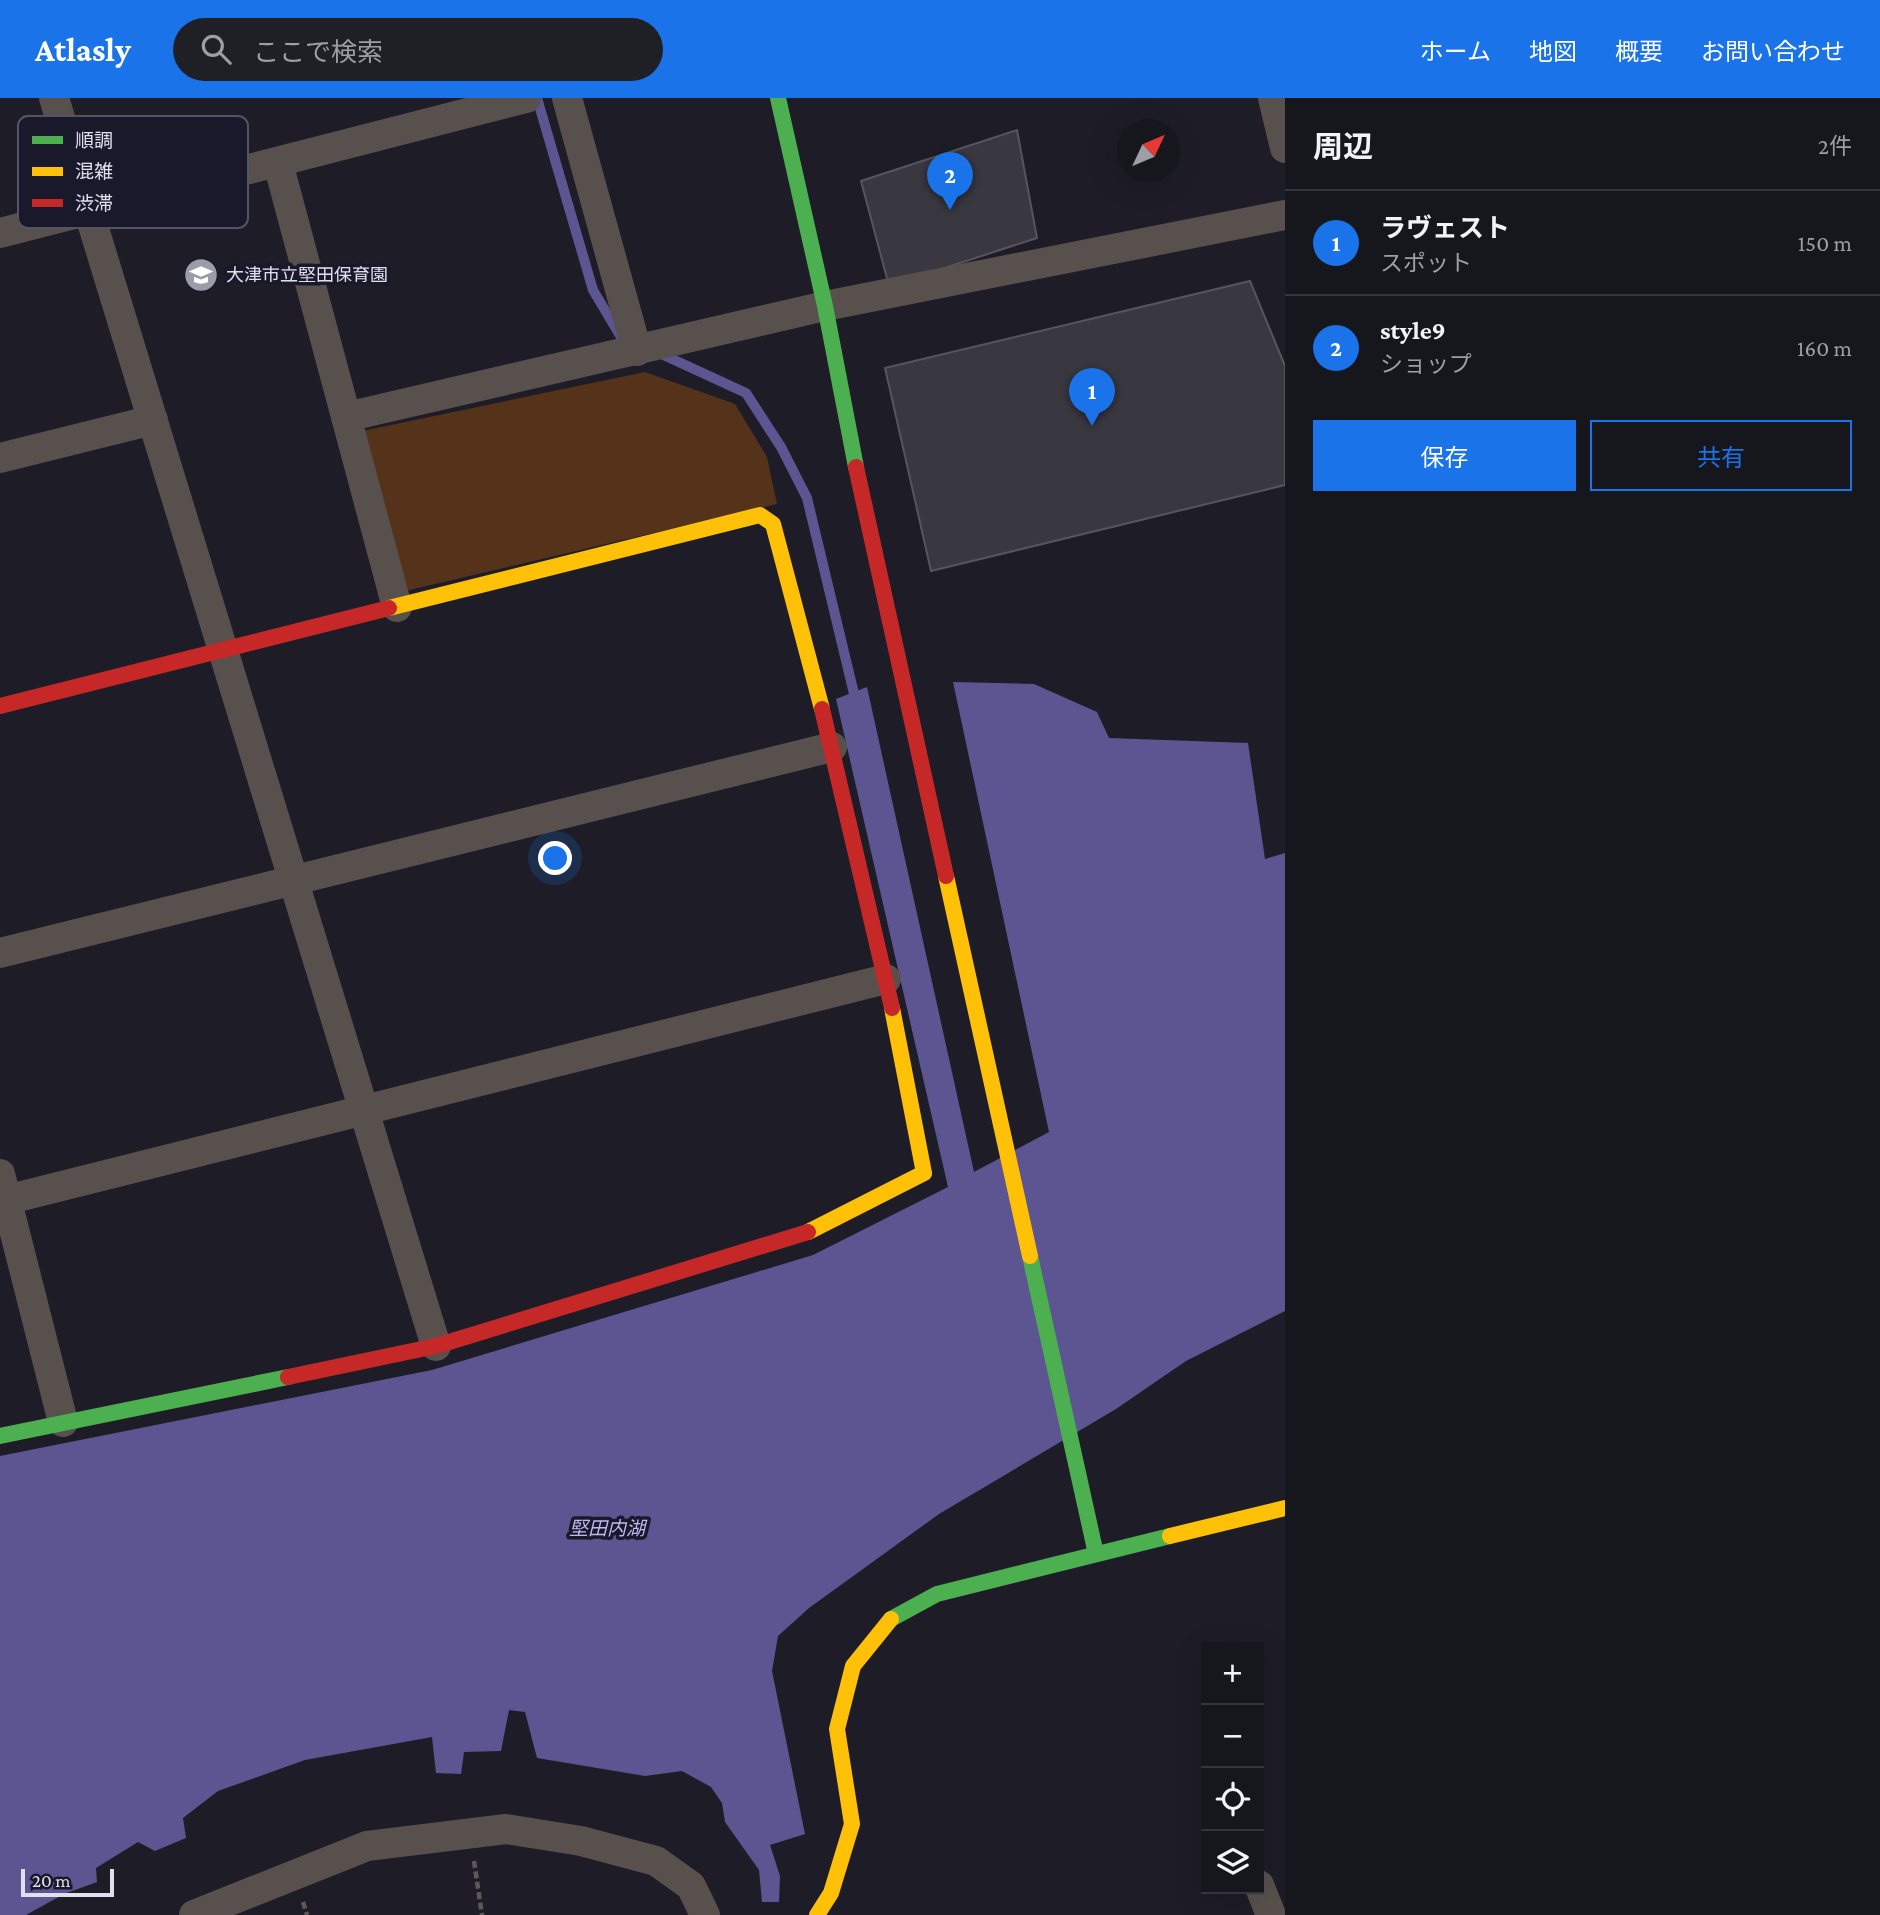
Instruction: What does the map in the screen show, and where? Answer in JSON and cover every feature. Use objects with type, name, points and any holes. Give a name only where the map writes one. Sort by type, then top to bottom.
[{"type":"street","points":[[54,98],[60,116]]},
{"type":"street","points":[[248,171],[526,98]]},
{"type":"street","points":[[567,98],[637,351]]},
{"type":"street","points":[[778,98],[825,306],[846,421],[1096,1554]]},
{"type":"street","points":[[1273,98],[1285,148]]},
{"type":"street","points":[[278,163],[397,607]]},
{"type":"street","points":[[346,417],[825,306],[1285,215]]},
{"type":"street","points":[[0,233],[21,228]]},
{"type":"street","points":[[94,228],[436,1346]]},
{"type":"street","points":[[0,458],[153,420]]},
{"type":"street","points":[[0,706],[760,515],[773,524],[832,747],[886,979],[924,1174],[810,1231],[436,1346],[0,1436]]},
{"type":"street","points":[[0,953],[832,747]]},
{"type":"street","points":[[63,1422],[3,1187],[364,1112],[886,979]]},
{"type":"street","points":[[817,1915],[831,1893],[852,1824],[837,1729],[853,1666],[894,1615],[937,1594],[1285,1508]]},
{"type":"street","points":[[194,1915],[367,1846],[506,1829],[581,1841],[656,1861],[691,1886],[705,1915]]},
{"type":"street","points":[[1262,1894],[1270,1915]]},
{"type":"path","points":[[470,1833],[482,1915]]},
{"type":"shaded area","points":[[645,372],[735,404],[767,457],[777,504],[405,591],[362,431]]},
{"type":"water","name":"堅田内湖","points":[[953,682],[1034,684],[1097,712],[1109,738],[1248,743],[1265,859],[1285,853],[1285,1311],[1186,1361],[1116,1409],[939,1514],[809,1608],[778,1636],[772,1671],[805,1834],[770,1845],[780,1876],[779,1902],[762,1902],[759,1870],[725,1822],[722,1803],[711,1787],[682,1771],[645,1776],[537,1758],[525,1712],[509,1710],[501,1751],[464,1752],[461,1774],[436,1773],[432,1737],[305,1760],[218,1791],[183,1818],[186,1838],[155,1851],[138,1842],[96,1868],[97,1882],[64,1894],[26,1915],[0,1915],[0,1456],[432,1370],[813,1255],[948,1187],[836,699],[867,687],[974,1172],[1049,1132]]},
{"type":"building","points":[[1017,130],[1037,238],[889,286],[861,181]]},
{"type":"building","points":[[1250,281],[1285,366],[1285,485],[931,571],[885,368]]},
{"type":"waterway","points":[[537,98],[593,290],[621,337]]},
{"type":"waterway","points":[[657,352],[746,393],[781,447],[807,498],[856,702]]},
{"type":"traffic: fast","points":[[778,98],[825,306],[856,467]]},
{"type":"traffic: fast","points":[[1030,1256],[1096,1554]]},
{"type":"traffic: fast","points":[[0,1436],[288,1377]]},
{"type":"traffic: fast","points":[[891,1619],[937,1594],[1170,1536]]},
{"type":"traffic: slow","points":[[389,608],[760,515],[773,524],[822,709]]},
{"type":"traffic: slow","points":[[946,876],[1030,1256]]},
{"type":"traffic: slow","points":[[808,1232],[924,1173],[892,1008]]},
{"type":"traffic: slow","points":[[1170,1536],[1285,1508]]},
{"type":"traffic: slow","points":[[817,1915],[831,1893],[852,1824],[837,1729],[853,1666],[891,1619]]},
{"type":"traffic: jam","points":[[856,467],[946,876]]},
{"type":"traffic: jam","points":[[0,706],[389,608]]},
{"type":"traffic: jam","points":[[822,709],[892,1008]]},
{"type":"traffic: jam","points":[[288,1377],[436,1346],[808,1232]]},
{"type":"place","name":"style9","points":[[950,210]]},
{"type":"place","name":"大津市立堅田保育園","points":[[201,275]]},
{"type":"place","name":"ラヴェスト","points":[[1092,426]]}]
